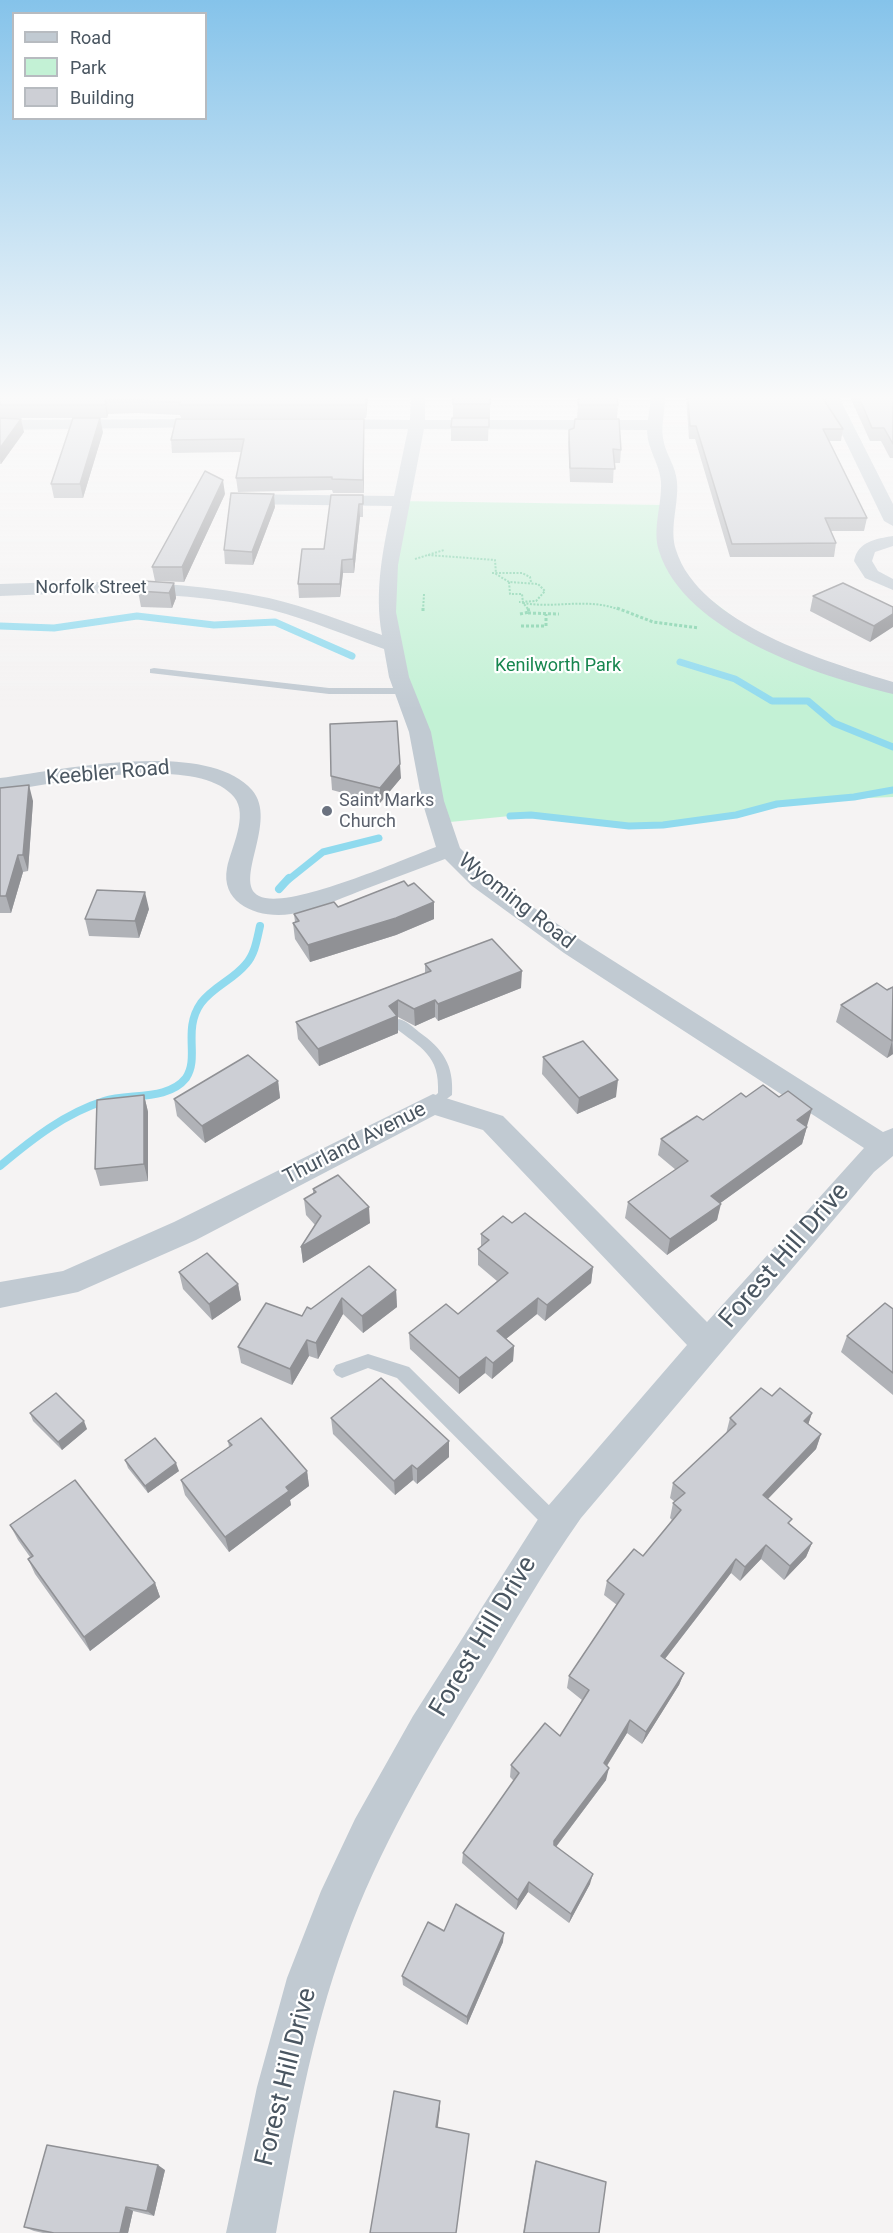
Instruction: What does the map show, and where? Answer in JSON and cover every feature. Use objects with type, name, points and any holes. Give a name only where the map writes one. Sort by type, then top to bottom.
[{"type":"street","name":"Wyoming Road","points":[[400,501],[387,591],[391,645],[403,691],[420,732],[433,801],[448,850],[480,881],[573,947],[888,1142]]},
{"type":"street","points":[[668,501],[667,551],[688,589],[711,608],[781,648],[816,663],[893,688]]},
{"type":"street","points":[[883,501],[893,521]]},
{"type":"street","points":[[893,541],[872,546],[863,552],[861,560],[864,568],[873,576],[893,585]]},
{"type":"street","name":"Norfolk Street","points":[[0,590],[81,587],[218,593],[272,604],[391,645]]},
{"type":"street","name":"Keebler Road","points":[[0,785],[155,767],[199,770],[228,782],[244,794],[251,807],[250,829],[237,866],[237,884],[243,895],[263,906],[300,905],[448,850]]},
{"type":"street","name":"Thurland Avenue","points":[[0,1295],[67,1283],[99,1269],[185,1231],[433,1104],[493,1123],[708,1345]]},
{"type":"street","name":"Forest Hill Drive","points":[[251,2233],[284,2069],[302,2003],[331,1922],[361,1853],[411,1756],[555,1524],[708,1345],[888,1142]]},
{"type":"lane","points":[[154,671],[329,691],[403,691]]},
{"type":"lane","points":[[399,1024],[438,1055],[447,1074],[445,1095],[433,1104]]},
{"type":"lane","points":[[342,1370],[368,1361],[403,1372],[555,1524]]},
{"type":"path","points":[[428,555],[495,560],[494,573]]},
{"type":"path","points":[[494,573],[509,582],[539,584],[545,592],[536,601],[521,603]]},
{"type":"path","points":[[494,573],[526,574],[531,577],[531,582]]},
{"type":"path","points":[[509,582],[510,594],[522,594],[521,603]]},
{"type":"path","points":[[423,611],[424,594]]},
{"type":"path","points":[[521,603],[529,608],[527,614]]},
{"type":"path","points":[[521,603],[543,608],[558,603],[615,605],[654,622],[709,631]]},
{"type":"path","points":[[520,614],[559,614]]},
{"type":"path","points":[[521,626],[546,626],[546,614]]},
{"type":"green space","name":"Kenilworth Park","points":[[400,501],[667,505],[679,576],[764,640],[893,688],[893,797],[796,801],[663,825],[510,816],[440,823],[391,645]]},
{"type":"building","points":[[188,501],[213,501],[182,567],[152,567]]},
{"type":"building","points":[[230,501],[271,501],[252,552],[224,550]]},
{"type":"building","points":[[330,501],[363,501],[363,504],[359,504],[353,559],[342,560],[340,584],[298,584],[302,549],[324,549]]},
{"type":"building","points":[[719,501],[859,501],[867,518],[825,518],[836,543],[732,544]]},
{"type":"building","points":[[144,581],[174,583],[169,593],[138,591]]},
{"type":"building","points":[[843,583],[893,607],[893,614],[874,626],[813,596]]},
{"type":"building","points":[[397,721],[400,764],[380,788],[331,776],[330,724]]},
{"type":"building","points":[[29,785],[23,855],[18,855],[6,896],[0,896],[0,788]]},
{"type":"building","points":[[404,881],[408,886],[414,883],[434,902],[396,918],[308,945],[293,923],[299,921],[294,914],[334,902],[338,907]]},
{"type":"building","points":[[97,890],[145,892],[135,921],[85,919]]},
{"type":"building","points":[[492,939],[522,971],[438,1004],[435,1000],[414,1009],[398,1000],[389,1006],[397,1016],[318,1049],[296,1022],[431,971],[425,964]]},
{"type":"building","points":[[877,983],[887,990],[893,987],[892,1041],[841,1005]]},
{"type":"building","points":[[583,1041],[618,1080],[579,1098],[543,1057]]},
{"type":"building","points":[[248,1055],[278,1081],[202,1126],[174,1099]]},
{"type":"building","points":[[763,1085],[779,1097],[788,1091],[812,1109],[797,1120],[807,1127],[711,1196],[721,1204],[670,1239],[628,1202],[688,1161],[661,1139],[697,1116],[703,1120],[741,1093],[746,1097]]},
{"type":"building","points":[[144,1095],[144,1164],[95,1169],[97,1100]]},
{"type":"building","points":[[338,1175],[369,1207],[301,1247],[321,1216],[304,1199],[316,1192],[313,1189]]},
{"type":"building","points":[[525,1213],[593,1267],[547,1305],[538,1298],[497,1331],[514,1346],[493,1363],[486,1357],[459,1378],[409,1333],[446,1304],[458,1314],[508,1273],[478,1249],[489,1240],[481,1234],[503,1216],[512,1223]]},
{"type":"building","points":[[207,1253],[238,1284],[209,1304],[179,1272]]},
{"type":"building","points":[[369,1266],[396,1290],[362,1316],[342,1298],[316,1343],[307,1340],[290,1369],[238,1347],[266,1303],[302,1316],[307,1307],[311,1309]]},
{"type":"building","points":[[885,1303],[893,1309],[893,1373],[847,1336]]},
{"type":"building","points":[[381,1378],[449,1441],[417,1469],[412,1465],[394,1481],[331,1418]]},
{"type":"building","points":[[761,1388],[772,1396],[780,1388],[812,1413],[804,1421],[821,1434],[763,1495],[792,1519],[788,1523],[812,1543],[790,1566],[766,1545],[745,1567],[736,1559],[661,1656],[684,1673],[646,1732],[630,1720],[604,1763],[609,1768],[554,1841],[554,1845],[593,1874],[571,1914],[529,1882],[518,1900],[463,1853],[519,1773],[511,1765],[545,1723],[560,1736],[589,1690],[569,1676],[624,1594],[607,1581],[634,1549],[643,1556],[681,1510],[673,1503],[685,1493],[673,1483],[736,1424],[730,1418]]},
{"type":"building","points":[[56,1393],[84,1421],[58,1442],[30,1413]]},
{"type":"building","points":[[261,1418],[307,1471],[286,1487],[289,1491],[225,1537],[181,1480],[232,1445],[228,1441]]},
{"type":"building","points":[[155,1438],[176,1463],[145,1486],[125,1460]]},
{"type":"building","points":[[75,1480],[155,1583],[84,1637],[28,1559],[33,1556],[10,1525]]},
{"type":"building","points":[[456,1904],[504,1933],[467,2017],[402,1976],[428,1922],[444,1931]]},
{"type":"building","points":[[394,2091],[440,2101],[436,2127],[469,2134],[456,2233],[370,2233]]},
{"type":"building","points":[[47,2145],[158,2165],[147,2211],[126,2207],[120,2233],[54,2233],[24,2227]]},
{"type":"building","points":[[536,2161],[606,2182],[599,2233],[524,2233]]},
{"type":"waterway","points":[[0,626],[54,628],[137,616],[214,625],[275,622],[352,656]]},
{"type":"waterway","points":[[680,662],[735,679],[772,701],[808,701],[834,723],[893,747]]},
{"type":"waterway","points":[[510,816],[531,815],[629,826],[663,825],[736,815],[777,804],[854,797],[893,790]]},
{"type":"waterway","points":[[288,880],[323,852],[379,838]]},
{"type":"waterway","points":[[279,889],[289,878]]},
{"type":"waterway","points":[[0,1166],[49,1128],[90,1106],[114,1099],[159,1093],[169,1090],[186,1078],[192,1061],[195,1013],[206,997],[241,970],[252,956],[260,926]]},
{"type":"place","name":"Saint Marks Church","points":[[327,811]]}]
